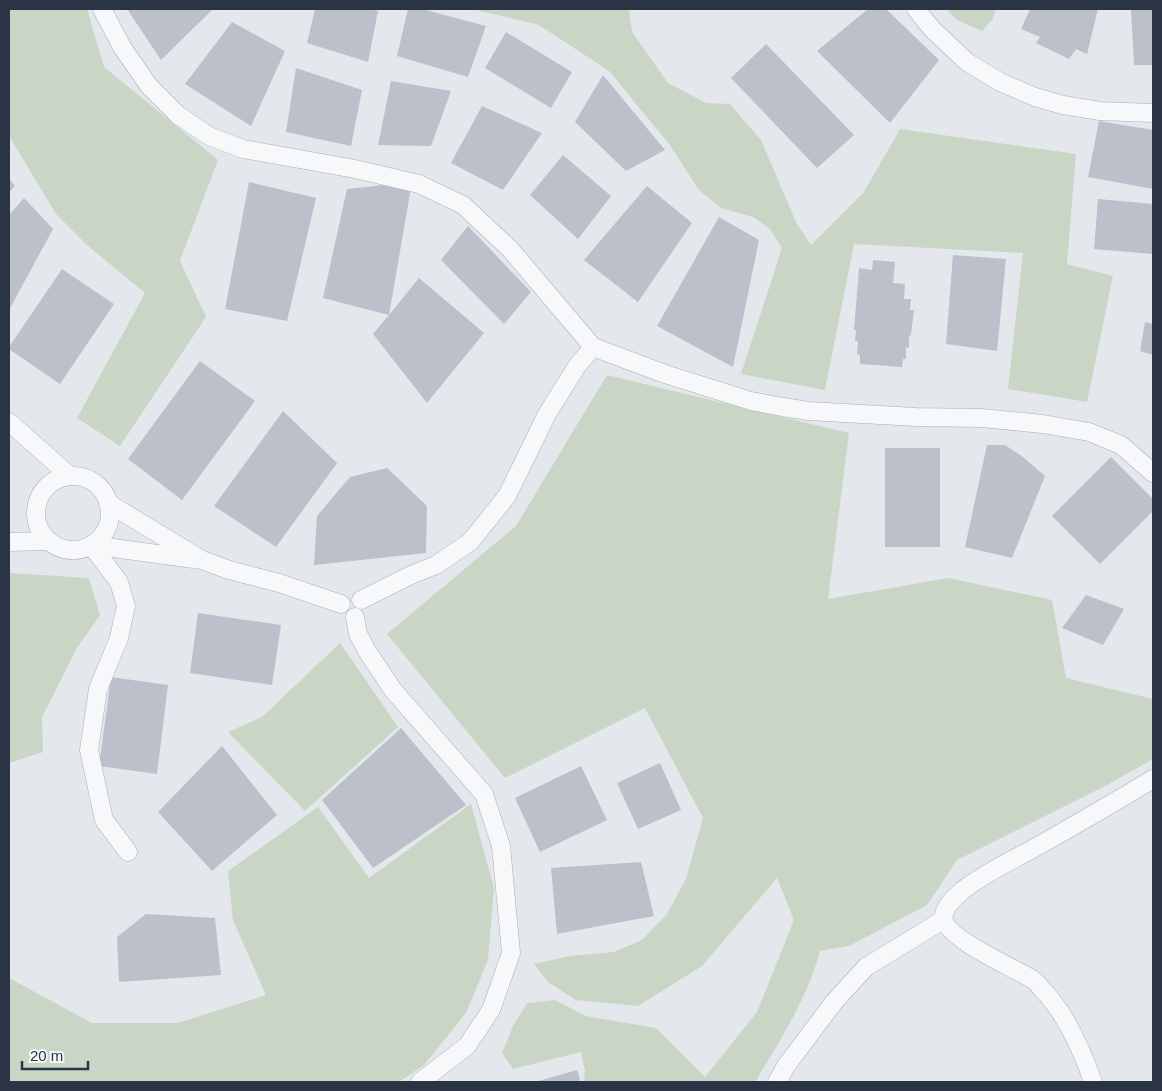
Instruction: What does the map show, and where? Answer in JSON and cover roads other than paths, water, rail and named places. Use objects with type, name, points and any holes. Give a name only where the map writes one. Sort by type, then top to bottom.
[{"type":"street","points":[[102,9],[122,47],[149,86],[178,115],[209,136],[243,149],[355,169],[419,184],[462,205],[510,249],[593,347],[665,374],[752,401],[808,411],[906,417],[981,418],[1043,424],[1089,432],[1121,445],[1153,473]]},
{"type":"street","points":[[916,9],[932,29],[967,62],[1000,82],[1035,97],[1064,105],[1100,111],[1153,114]]},
{"type":"street","points":[[361,600],[411,575],[436,565],[470,542],[507,496],[547,414],[577,366],[593,347]]},
{"type":"street","points":[[9,422],[70,476]]},
{"type":"street","points":[[70,476],[83,477],[94,482],[103,492],[108,503],[109,516],[106,528],[100,538],[91,545],[80,549],[68,549],[48,541],[40,531],[36,520],[36,508],[40,496],[47,486],[58,479],[70,476]]},
{"type":"street","points":[[108,503],[202,560],[341,604]]},
{"type":"street","points":[[9,542],[48,541]]},
{"type":"street","points":[[91,545],[202,560]]},
{"type":"street","points":[[91,545],[119,582],[126,606],[119,638],[98,689],[89,750],[104,820],[128,852]]},
{"type":"street","points":[[352,596],[361,600],[362,610],[358,616],[348,617],[341,608],[345,598],[352,596]]},
{"type":"street","points":[[355,617],[358,634],[393,690],[484,794],[501,846],[511,954],[491,1010],[467,1046],[420,1082]]},
{"type":"street","points":[[1093,1082],[1071,1031],[1051,998],[1034,980],[959,938],[943,920],[944,912],[961,892],[981,877],[1102,810],[1153,778]]},
{"type":"street","points":[[778,1082],[786,1066],[834,1002],[866,967],[943,920]]}]
